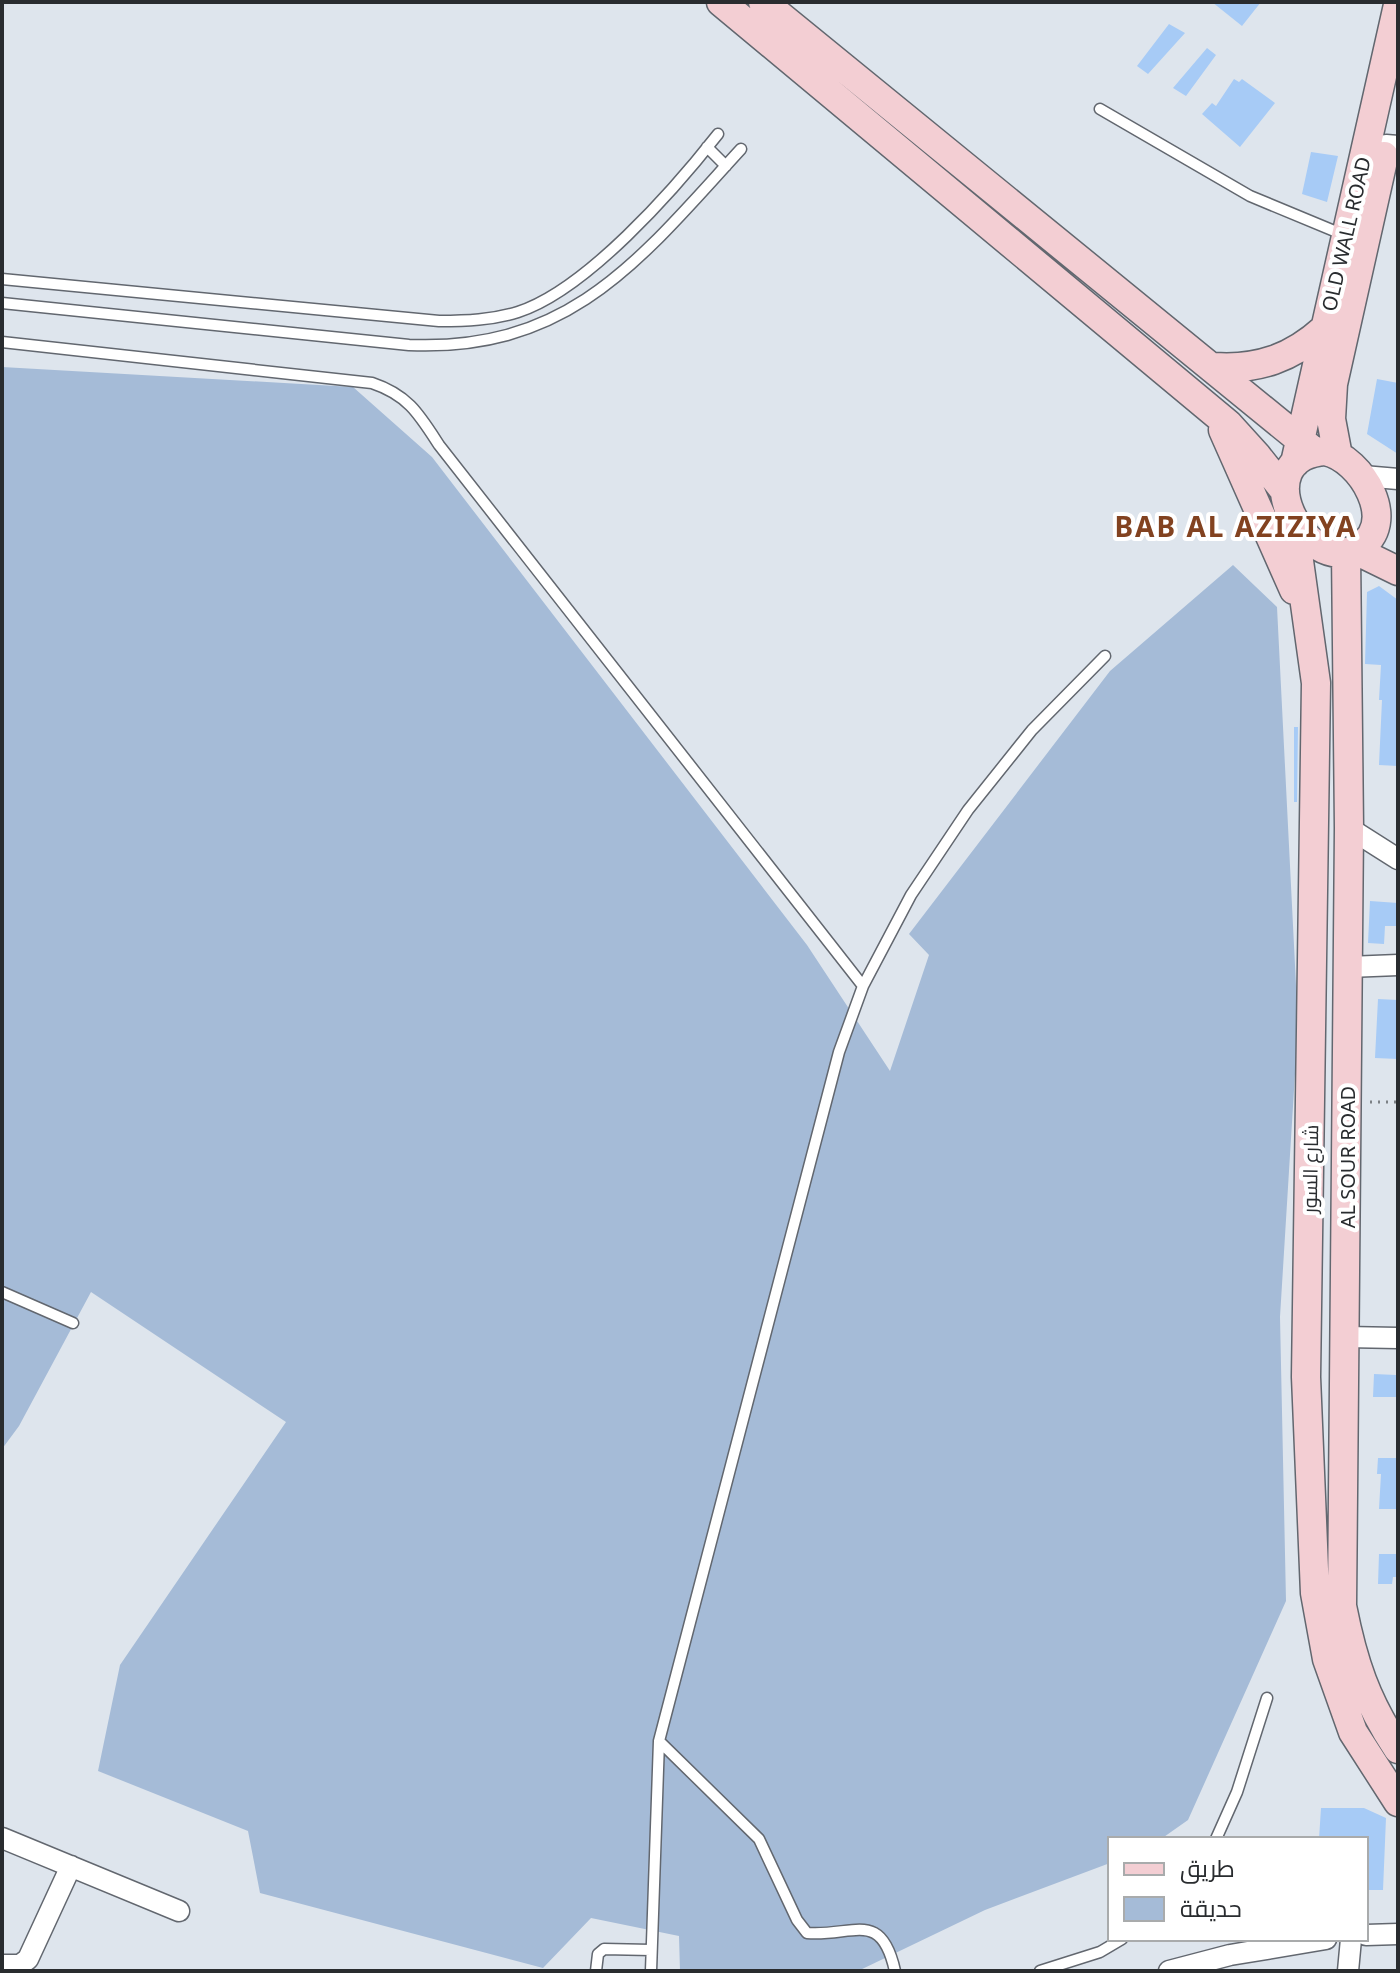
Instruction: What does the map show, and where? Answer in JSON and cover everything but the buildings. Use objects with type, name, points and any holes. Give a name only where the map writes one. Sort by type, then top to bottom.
[{"type":"main road","points":[[721,2],[1214,412],[1243,439],[1284,490],[1293,518],[1314,543],[1335,553],[1351,551],[1371,537],[1377,525],[1376,502],[1363,476],[1351,463],[1312,452],[1214,367],[763,2]]},
{"type":"main road","name":"OLD WALL ROAD","points":[[1312,452],[1324,329],[1398,5]]},
{"type":"main road","name":"OLD WALL ROAD","points":[[1312,452],[1331,419],[1333,384],[1392,146],[1398,89]]},
{"type":"main road","points":[[1214,367],[1234,369],[1274,361],[1292,353],[1324,329]]},
{"type":"main road","points":[[1214,412],[1307,618]]},
{"type":"main road","points":[[1284,490],[1289,471],[1312,452]]},
{"type":"main road","name":"شارع السور","points":[[1293,518],[1316,697],[1306,1377],[1315,1593],[1327,1659],[1353,1732],[1398,1802]]},
{"type":"main road","points":[[1377,525],[1398,558]]},
{"type":"main road","points":[[1351,551],[1398,571]]},
{"type":"main road","name":"AL SOUR ROAD","points":[[1351,551],[1342,1606],[1349,1644],[1363,1685],[1377,1717],[1398,1749]]},
{"type":"street","points":[[1363,476],[1398,479]]},
{"type":"street","points":[[1349,828],[1398,859]]},
{"type":"street","points":[[1348,967],[1398,965]]},
{"type":"street","points":[[1346,1337],[1398,1338]]},
{"type":"street","points":[[2,1838],[179,1911]]},
{"type":"street","points":[[2,1965],[20,1965],[28,1959],[71,1866]]},
{"type":"street","points":[[1368,1935],[1398,1934]]},
{"type":"street","points":[[1169,1971],[1232,1963],[1318,1941]]},
{"type":"street","points":[[1348,1971],[1351,1941]]},
{"type":"lane","points":[[1100,109],[1250,196],[1346,235]]},
{"type":"lane","points":[[2,279],[439,321],[495,318],[544,301],[585,273],[649,212],[718,134]]},
{"type":"lane","points":[[707,147],[726,166]]},
{"type":"lane","points":[[2,303],[409,345],[439,346],[498,339],[562,315],[601,290],[656,241],[741,149]]},
{"type":"lane","points":[[495,318],[498,339]]},
{"type":"lane","points":[[2,342],[372,383],[394,390],[412,406],[439,445],[863,986]]},
{"type":"lane","points":[[651,1971],[659,1741],[839,1052],[863,986],[911,895],[968,810],[1032,730],[1105,656]]},
{"type":"lane","points":[[2,1292],[73,1323]]},
{"type":"lane","points":[[1217,1837],[1237,1792],[1267,1698]]},
{"type":"lane","points":[[659,1741],[759,1839],[797,1920],[807,1933],[824,1935],[862,1928],[879,1934],[891,1953],[895,1971]]},
{"type":"lane","points":[[1040,1971],[1100,1952],[1119,1941]]},
{"type":"lane","points":[[596,1971],[598,1954],[604,1949],[651,1950]]},
{"type":"path","points":[[1347,1103],[1398,1102]]},
{"type":"green space","points":[[2,367],[353,387],[432,457],[807,945],[890,1071],[929,955],[909,934],[1110,671],[1233,565],[1277,607],[1298,1025],[1280,1317],[1286,1601],[1188,1820],[1164,1837],[1108,1837],[1108,1864],[985,1910],[858,1971],[680,1971],[679,1936],[591,1918],[543,1968],[260,1893],[248,1831],[98,1771],[120,1665],[286,1422],[91,1292],[19,1426],[2,1449]]},
{"type":"district","name":"BAB AL AZIZIYA","points":[[1236,526]]}]
